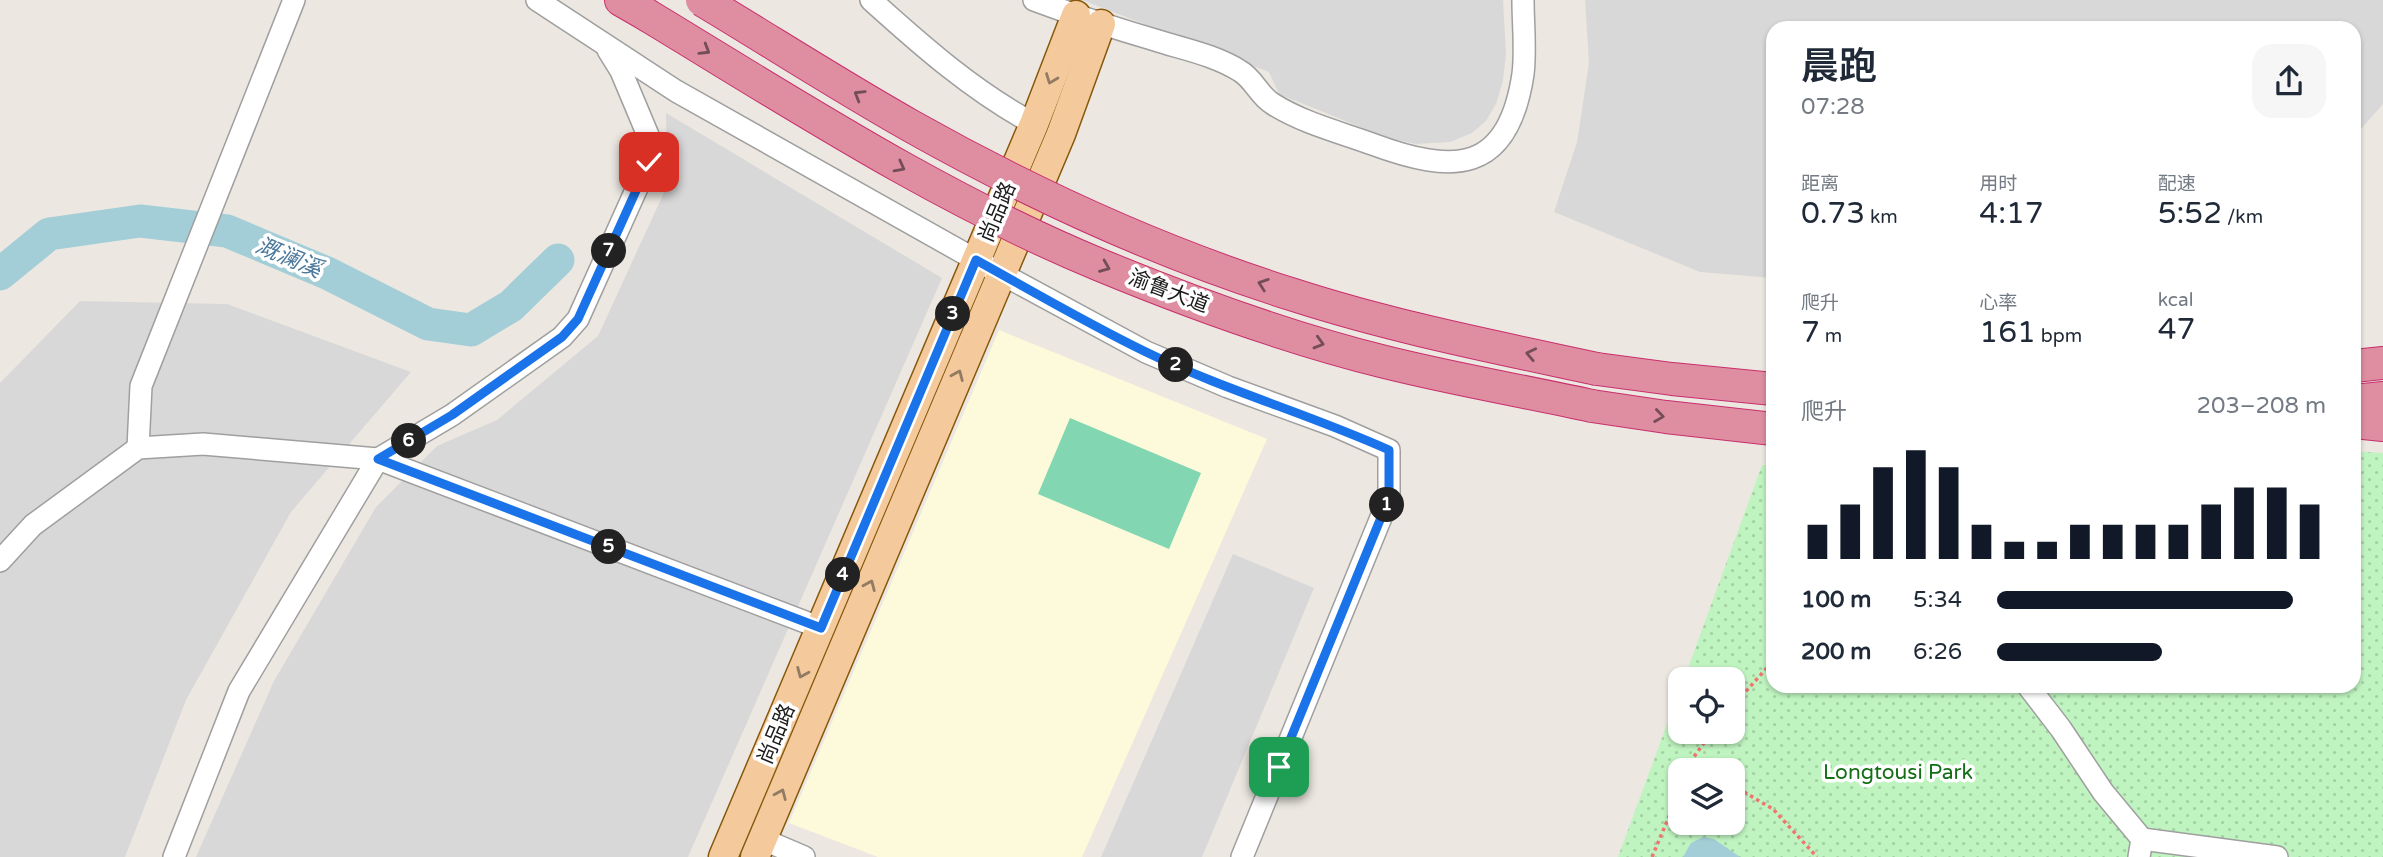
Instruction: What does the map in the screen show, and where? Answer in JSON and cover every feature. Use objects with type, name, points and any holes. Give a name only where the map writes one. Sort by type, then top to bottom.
[{"type":"highway","name":"渝鲁大道","points":[[702,0],[911,127],[1109,225],[1207,265],[1293,295],[1398,326],[1597,369],[1766,388]]},
{"type":"highway","name":"渝鲁大道","points":[[634,8],[891,162],[1005,222],[1099,265],[1286,334],[1385,362],[1592,406],[1766,428]]},
{"type":"highway","points":[[2361,365],[2383,363]]},
{"type":"highway","points":[[2361,400],[2383,398]]},
{"type":"highway","points":[[2361,423],[2383,425]]},
{"type":"main road","name":"尚品路","points":[[723,857],[1034,124],[1088,19]]},
{"type":"main road","name":"尚品路","points":[[758,848],[1061,134],[1088,19]]},
{"type":"street","points":[[138,448],[141,386],[294,0]]},
{"type":"street","points":[[537,0],[677,91],[1001,274],[1146,352],[1389,450],[1389,498],[1242,857]]},
{"type":"street","points":[[871,0],[933,56],[999,105],[1034,124]]},
{"type":"street","points":[[1034,0],[1209,57],[1241,71],[1273,104],[1314,123],[1398,154],[1435,162],[1463,162],[1487,151],[1505,133],[1516,110],[1523,72],[1523,0]]},
{"type":"street","points":[[174,857],[239,691],[378,459],[452,415],[562,337],[578,319],[649,162],[650,140],[621,71],[605,45]]},
{"type":"street","points":[[0,561],[33,525],[138,448],[203,444],[378,459],[821,628]]},
{"type":"street","points":[[2034,693],[2062,729],[2140,848],[2277,857]]},
{"type":"street","points":[[758,848],[804,857]]},
{"type":"path","points":[[1745,692],[1766,669]]},
{"type":"path","points":[[1745,793],[1773,809],[1817,857]]},
{"type":"path","points":[[1652,857],[1668,819]]},
{"type":"shaded area","points":[[1082,0],[1503,0],[1506,53],[1503,81],[1496,104],[1486,121],[1472,133],[1450,142],[1416,144],[1385,137],[1279,94],[1269,72]]},
{"type":"shaded area","points":[[1585,0],[2383,0],[2383,104],[2361,129],[2361,21],[1766,21],[1766,277],[1700,272],[1554,212],[1577,142],[1589,63]]},
{"type":"shaded area","points":[[666,113],[942,278],[688,857],[196,857],[274,681],[376,507],[437,446],[497,420],[598,336],[667,186]]},
{"type":"shaded area","points":[[80,301],[227,304],[411,372],[291,512],[186,700],[125,857],[0,857],[0,383]]},
{"type":"shaded area","points":[[999,330],[1267,439],[1082,857],[878,857],[789,823]]},
{"type":"shaded area","points":[[1233,554],[1314,588],[1202,857],[1101,857]]},
{"type":"green space","points":[[1070,418],[1201,473],[1169,549],[1038,494]]},
{"type":"green space","name":"Longtousi Park","points":[[2361,451],[2383,453],[2383,857],[1618,857],[1668,722],[1668,744],[1745,744],[1745,667],[1688,667],[1762,465],[1766,465],[1766,693],[2361,693]]},
{"type":"water","points":[[1703,837],[1714,839],[1740,857],[1683,857],[1691,843]]},
{"type":"waterway","name":"溉澜溪","points":[[0,274],[49,234],[140,221],[227,231],[327,273],[428,324],[471,330],[511,306],[558,260]]},
{"type":"route","points":[[649,162],[578,319],[562,337],[452,415],[378,459],[821,628],[976,260],[1146,352],[1389,450],[1389,498],[1279,767]]}]
